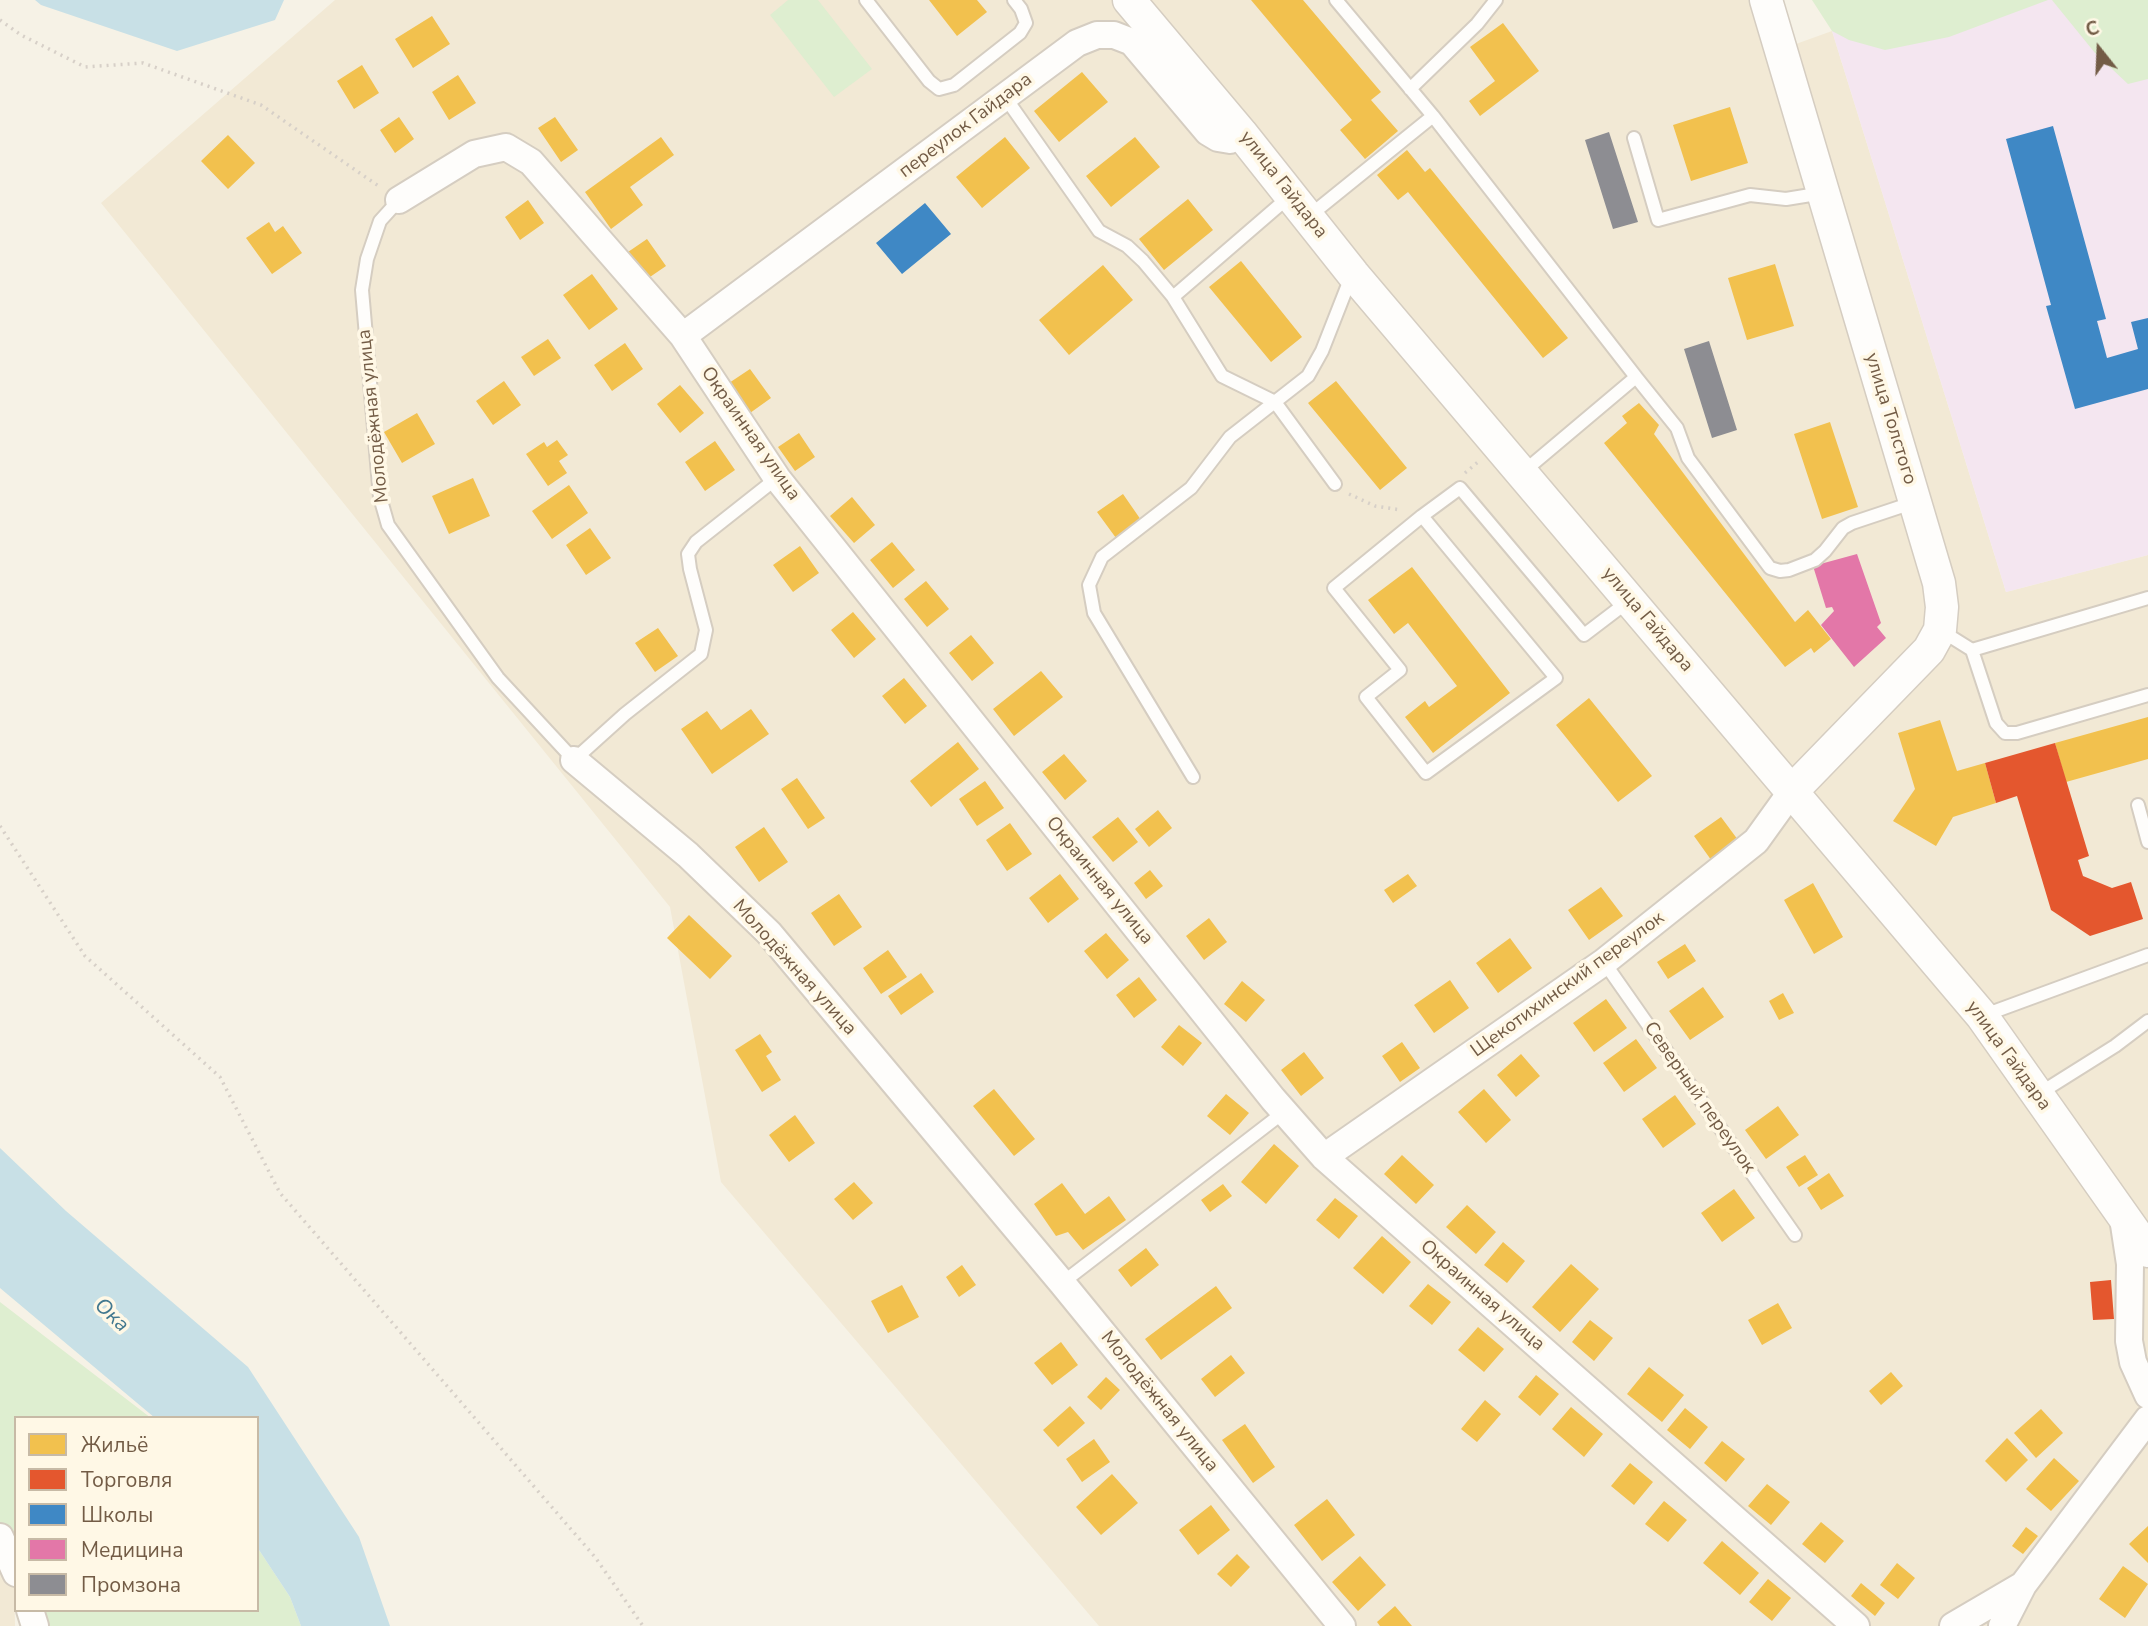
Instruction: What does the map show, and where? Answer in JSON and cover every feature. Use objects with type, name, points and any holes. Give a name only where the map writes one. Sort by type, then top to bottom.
[{"type":"street","name":"улица Гайдара","points":[[1129,0],[1241,133],[1353,274],[1982,1016],[2148,1251]]},
{"type":"street","name":"улица Толстого","points":[[1766,0],[1939,583],[1942,607],[1940,629]]},
{"type":"street","name":"переулок Гайдара","points":[[683,336],[1077,43],[1097,35],[1114,35],[1132,42],[1208,132],[1218,138],[1230,140],[1241,133]]},
{"type":"street","name":"Окраинная улица","points":[[399,200],[474,154],[506,148],[531,162],[683,336],[777,478],[1284,1112],[1324,1157],[1856,1626]]},
{"type":"street","points":[[1792,791],[1929,650],[1940,629]]},
{"type":"street","name":"Молодёжная улица","points":[[574,760],[688,855],[769,933],[1062,1283],[1342,1626]]},
{"type":"street","name":"Щекотихинский переулок","points":[[1324,1157],[1604,962],[1756,841],[1792,791]]},
{"type":"street","points":[[2123,1219],[2130,1264],[2129,1341],[2133,1362],[2148,1395]]},
{"type":"street","points":[[2002,1626],[2023,1585],[2148,1419]]},
{"type":"street","points":[[0,1537],[14,1568]]},
{"type":"street","points":[[1953,1626],[2023,1585]]},
{"type":"lane","points":[[866,0],[929,81],[939,89],[954,85],[1020,33],[1026,23],[1014,0]]},
{"type":"lane","points":[[1336,0],[1433,116],[1677,428],[1688,458],[1770,568],[1789,570],[1815,560],[1843,528],[1915,502]]},
{"type":"lane","points":[[1410,89],[1477,24],[1496,0]]},
{"type":"lane","points":[[1005,97],[1099,231],[1127,246],[1173,297],[1222,376],[1275,402],[1335,484]]},
{"type":"lane","points":[[1173,297],[1299,206],[1433,116]]},
{"type":"lane","points":[[1634,138],[1658,219],[1750,195],[1786,199],[1823,193]]},
{"type":"lane","name":"Молодёжная улица","points":[[399,200],[380,221],[367,260],[362,290],[380,497],[388,526],[498,678],[574,760]]},
{"type":"lane","points":[[1193,777],[1094,613],[1089,585],[1102,557],[1191,488],[1230,437],[1308,376],[1322,351],[1353,274]]},
{"type":"lane","points":[[1522,473],[1636,377]]},
{"type":"lane","points":[[574,760],[625,714],[701,654],[706,630],[688,554],[696,542],[777,478]]},
{"type":"lane","points":[[1422,516],[1556,678],[1426,773],[1366,697],[1400,670],[1334,588],[1422,516],[1460,488],[1584,635],[1630,600]]},
{"type":"lane","points":[[1972,650],[2148,598]]},
{"type":"lane","points":[[1940,629],[1972,650],[1996,723],[2005,733],[2017,733],[2148,695]]},
{"type":"lane","points":[[2138,805],[2148,842]]},
{"type":"lane","points":[[1982,1016],[2148,955]]},
{"type":"lane","name":"Северный переулок","points":[[1604,962],[1794,1235]]},
{"type":"lane","points":[[2036,1095],[2115,1046],[2148,1021]]},
{"type":"lane","points":[[1062,1283],[1284,1112]]},
{"type":"path","points":[[0,20],[21,35],[85,67],[143,63],[261,105],[399,200]]},
{"type":"path","points":[[1335,484],[1354,497],[1375,506],[1403,510]]},
{"type":"path","points":[[0,826],[85,956],[220,1077],[280,1193],[595,1557],[643,1626]]},
{"type":"shaded area","points":[[335,0],[1754,0],[1771,53],[1832,31],[2006,592],[2148,555],[2148,1626],[1099,1626],[721,1182],[670,907],[101,203]]},
{"type":"shaded area","points":[[1911,0],[2148,0],[2148,555],[2006,592],[1832,31]]},
{"type":"shaded area","points":[[0,1556],[14,1571],[15,1626],[0,1626]]},
{"type":"green space","points":[[788,0],[818,0],[872,69],[834,97],[770,15]]},
{"type":"green space","points":[[1812,0],[2048,0],[1949,37],[1885,50],[1849,40],[1832,31]]},
{"type":"green space","points":[[2052,0],[2148,0],[2148,79],[2128,84],[2095,53]]},
{"type":"green space","points":[[0,1302],[148,1416],[14,1416],[14,1566],[0,1551]]},
{"type":"green space","points":[[259,1550],[290,1597],[301,1626],[20,1626],[19,1612],[259,1612]]},
{"type":"water","points":[[35,0],[284,0],[275,20],[177,51],[41,5]]},
{"type":"water","name":"Ока","points":[[0,1148],[66,1211],[248,1367],[359,1537],[390,1626],[301,1626],[290,1597],[259,1550],[259,1416],[153,1416],[0,1288]]},
{"type":"building: Жильё","points":[[929,0],[977,0],[987,12],[957,36]]},
{"type":"building: Жильё","points":[[1251,0],[1303,0],[1381,92],[1371,100],[1398,131],[1365,159],[1340,130],[1352,120]]},
{"type":"building: Жильё","points":[[432,16],[450,44],[413,68],[395,39]]},
{"type":"building: Жильё","points":[[1503,23],[1539,71],[1480,116],[1469,101],[1495,81],[1470,47]]},
{"type":"building: Жильё","points":[[362,65],[379,93],[354,109],[337,81]]},
{"type":"building: Жильё","points":[[1082,72],[1108,102],[1059,142],[1034,111]]},
{"type":"building: Жильё","points":[[458,75],[476,103],[449,120],[432,92]]},
{"type":"building: Жильё","points":[[1730,107],[1748,163],[1691,181],[1673,125]]},
{"type":"building: Жильё","points":[[399,117],[414,139],[395,153],[380,130]]},
{"type":"building: Жильё","points":[[555,117],[578,150],[561,162],[538,128]]},
{"type":"building: Жильё","points":[[228,135],[255,163],[228,189],[201,161]]},
{"type":"building: Жильё","points":[[661,137],[674,155],[630,187],[643,205],[611,229],[585,192]]},
{"type":"building: Жильё","points":[[1005,137],[1030,168],[982,208],[956,177]]},
{"type":"building: Жильё","points":[[1135,137],[1160,167],[1111,207],[1086,176]]},
{"type":"building: Жильё","points":[[1407,150],[1425,172],[1430,168],[1568,338],[1543,358],[1408,192],[1398,200],[1377,175]]},
{"type":"building: Жильё","points":[[1188,199],[1213,230],[1164,270],[1139,239]]},
{"type":"building: Жильё","points":[[528,200],[544,223],[520,240],[505,217]]},
{"type":"building: Жильё","points":[[269,222],[275,232],[283,226],[302,253],[272,274],[246,238]]},
{"type":"building: Жильё","points":[[647,239],[666,266],[647,279],[628,252]]},
{"type":"building: Жильё","points":[[1241,261],[1302,337],[1271,362],[1209,287]]},
{"type":"building: Жильё","points":[[1775,264],[1794,326],[1747,340],[1728,278]]},
{"type":"building: Жильё","points":[[1103,265],[1133,300],[1069,355],[1039,320]]},
{"type":"building: Жильё","points":[[592,274],[618,309],[589,330],[563,295]]},
{"type":"building: Жильё","points":[[548,339],[561,358],[534,376],[521,357]]},
{"type":"building: Жильё","points":[[625,343],[643,369],[612,391],[594,365]]},
{"type":"building: Жильё","points":[[750,369],[771,398],[750,413],[729,383]]},
{"type":"building: Жильё","points":[[504,381],[521,405],[493,425],[476,401]]},
{"type":"building: Жильё","points":[[1336,381],[1407,468],[1380,490],[1308,403]]},
{"type":"building: Жильё","points":[[680,385],[704,413],[680,433],[657,404]]},
{"type":"building: Жильё","points":[[1639,403],[1659,425],[1654,434],[1795,622],[1808,610],[1831,639],[1814,653],[1811,648],[1785,667],[1604,443],[1627,423],[1622,416]]},
{"type":"building: Жильё","points":[[417,413],[435,444],[402,463],[384,432]]},
{"type":"building: Жильё","points":[[1830,422],[1858,507],[1822,519],[1794,434]]},
{"type":"building: Жильё","points":[[799,433],[815,457],[795,471],[778,447]]},
{"type":"building: Жильё","points":[[557,440],[568,455],[559,461],[567,473],[548,486],[526,454],[544,442],[547,447]]},
{"type":"building: Жильё","points":[[715,441],[735,470],[705,491],[685,462]]},
{"type":"building: Жильё","points":[[473,478],[490,516],[449,534],[432,496]]},
{"type":"building: Жильё","points":[[569,485],[588,513],[552,539],[532,511]]},
{"type":"building: Жильё","points":[[1123,494],[1141,520],[1116,538],[1097,512]]},
{"type":"building: Жильё","points":[[852,497],[875,525],[854,543],[830,516]]},
{"type":"building: Жильё","points":[[590,528],[611,558],[586,575],[566,545]]},
{"type":"building: Жильё","points":[[892,542],[915,570],[893,588],[870,560]]},
{"type":"building: Жильё","points":[[800,546],[819,573],[793,592],[773,565]]},
{"type":"building: Жильё","points":[[1412,567],[1510,693],[1433,753],[1405,717],[1425,701],[1429,707],[1457,686],[1408,623],[1394,634],[1368,600]]},
{"type":"building: Жильё","points":[[926,581],[949,609],[927,627],[904,599]]},
{"type":"building: Жильё","points":[[853,612],[876,639],[854,658],[831,630]]},
{"type":"building: Жильё","points":[[658,628],[678,656],[655,672],[635,643]]},
{"type":"building: Жильё","points":[[971,635],[994,663],[972,681],[949,653]]},
{"type":"building: Жильё","points":[[1041,671],[1063,697],[1014,736],[993,709]]},
{"type":"building: Жильё","points":[[904,678],[927,706],[905,724],[882,696]]},
{"type":"building: Жильё","points":[[1589,698],[1652,776],[1618,802],[1556,725]]},
{"type":"building: Жильё","points":[[751,709],[769,734],[712,774],[681,729],[707,711],[721,730]]},
{"type":"building: Жильё","points":[[2148,717],[2148,759],[2066,782],[2055,743]]},
{"type":"building: Жильё","points":[[1940,720],[1957,771],[1985,763],[1996,803],[1953,817],[1936,846],[1893,821],[1915,789],[1898,733]]},
{"type":"building: Жильё","points":[[958,742],[979,769],[931,807],[910,781]]},
{"type":"building: Жильё","points":[[1064,754],[1087,781],[1065,800],[1042,772]]},
{"type":"building: Жильё","points":[[797,778],[825,818],[808,829],[781,789]]},
{"type":"building: Жильё","points":[[985,781],[1004,808],[977,826],[959,799]]},
{"type":"building: Жильё","points":[[1158,810],[1172,828],[1149,847],[1135,829]]},
{"type":"building: Жильё","points":[[1118,817],[1138,842],[1113,862],[1092,837]]},
{"type":"building: Жильё","points":[[1721,817],[1741,844],[1714,864],[1694,836]]},
{"type":"building: Жильё","points":[[1010,823],[1032,854],[1007,871],[986,840]]},
{"type":"building: Жильё","points":[[764,827],[788,862],[759,882],[735,847]]},
{"type":"building: Жильё","points":[[1150,870],[1163,886],[1146,899],[1134,883]]},
{"type":"building: Жильё","points":[[1060,874],[1079,899],[1048,923],[1029,898]]},
{"type":"building: Жильё","points":[[1408,874],[1417,886],[1393,903],[1384,890]]},
{"type":"building: Жильё","points":[[1813,883],[1843,937],[1814,954],[1784,900]]},
{"type":"building: Жильё","points":[[1601,887],[1623,916],[1589,940],[1568,910]]},
{"type":"building: Жильё","points":[[839,894],[862,927],[834,946],[811,913]]},
{"type":"building: Жильё","points":[[689,915],[732,956],[710,979],[667,938]]},
{"type":"building: Жильё","points":[[1209,918],[1227,942],[1204,960],[1186,936]]},
{"type":"building: Жильё","points":[[1106,933],[1129,960],[1107,979],[1084,951]]},
{"type":"building: Жильё","points":[[1510,938],[1532,968],[1498,993],[1476,963]]},
{"type":"building: Жильё","points":[[1685,944],[1696,961],[1668,979],[1657,962]]},
{"type":"building: Жильё","points":[[888,950],[907,977],[881,994],[863,968]]},
{"type":"building: Жильё","points":[[921,973],[934,992],[901,1015],[888,996]]},
{"type":"building: Жильё","points":[[1139,977],[1157,1000],[1134,1018],[1116,995]]},
{"type":"building: Жильё","points":[[1450,980],[1469,1008],[1434,1033],[1414,1005]]},
{"type":"building: Жильё","points":[[1242,981],[1265,1000],[1246,1022],[1224,1004]]},
{"type":"building: Жильё","points":[[1703,987],[1724,1017],[1690,1040],[1669,1011]]},
{"type":"building: Жильё","points":[[1783,993],[1794,1013],[1779,1020],[1769,1001]]},
{"type":"building: Жильё","points":[[1606,999],[1627,1028],[1594,1052],[1573,1023]]},
{"type":"building: Жильё","points":[[1179,1025],[1202,1043],[1183,1066],[1161,1047]]},
{"type":"building: Жильё","points":[[760,1034],[772,1052],[766,1056],[781,1080],[762,1092],[735,1050]]},
{"type":"building: Жильё","points":[[1636,1039],[1657,1068],[1624,1092],[1603,1063]]},
{"type":"building: Жильё","points":[[1402,1042],[1420,1068],[1400,1082],[1382,1056]]},
{"type":"building: Жильё","points":[[1304,1052],[1324,1078],[1301,1096],[1281,1070]]},
{"type":"building: Жильё","points":[[1521,1054],[1540,1076],[1516,1097],[1497,1075]]},
{"type":"building: Жильё","points":[[994,1089],[1035,1139],[1014,1156],[973,1106]]},
{"type":"building: Жильё","points":[[1484,1089],[1511,1120],[1486,1143],[1458,1112]]},
{"type":"building: Жильё","points":[[1226,1094],[1249,1113],[1230,1135],[1207,1116]]},
{"type":"building: Жильё","points":[[1675,1095],[1696,1124],[1663,1148],[1642,1119]]},
{"type":"building: Жильё","points":[[1778,1106],[1799,1135],[1766,1159],[1745,1130]]},
{"type":"building: Жильё","points":[[795,1115],[815,1143],[789,1162],[769,1135]]},
{"type":"building: Жильё","points":[[1274,1144],[1299,1166],[1266,1204],[1241,1182]]},
{"type":"building: Жильё","points":[[1402,1155],[1434,1185],[1416,1204],[1384,1174]]},
{"type":"building: Жильё","points":[[1805,1155],[1818,1175],[1799,1187],[1786,1167]]},
{"type":"building: Жильё","points":[[1829,1173],[1844,1196],[1821,1210],[1807,1188]]},
{"type":"building: Жильё","points":[[854,1182],[873,1203],[853,1220],[834,1199]]},
{"type":"building: Жильё","points":[[1062,1183],[1085,1214],[1109,1196],[1126,1220],[1083,1250],[1068,1232],[1056,1236],[1034,1204]]},
{"type":"building: Жильё","points":[[1223,1184],[1232,1196],[1210,1212],[1201,1200]]},
{"type":"building: Жильё","points":[[1734,1189],[1755,1218],[1722,1242],[1701,1213]]},
{"type":"building: Жильё","points":[[1335,1198],[1358,1216],[1339,1239],[1316,1220]]},
{"type":"building: Жильё","points":[[1467,1205],[1496,1232],[1476,1254],[1446,1227]]},
{"type":"building: Жильё","points":[[1382,1236],[1411,1262],[1383,1294],[1353,1268]]},
{"type":"building: Жильё","points":[[1503,1242],[1525,1261],[1507,1283],[1484,1265]]},
{"type":"building: Жильё","points":[[1146,1248],[1159,1265],[1131,1287],[1118,1270]]},
{"type":"building: Жильё","points":[[1571,1264],[1599,1289],[1560,1332],[1532,1307]]},
{"type":"building: Жильё","points":[[962,1265],[976,1285],[959,1297],[946,1277]]},
{"type":"building: Жильё","points":[[1428,1284],[1451,1302],[1432,1325],[1409,1306]]},
{"type":"building: Жильё","points":[[902,1285],[919,1317],[888,1333],[871,1301]]},
{"type":"building: Жильё","points":[[1216,1286],[1232,1308],[1161,1360],[1145,1339]]},
{"type":"building: Жильё","points":[[1778,1303],[1792,1328],[1762,1345],[1748,1320]]},
{"type":"building: Жильё","points":[[1590,1320],[1613,1338],[1594,1361],[1572,1342]]},
{"type":"building: Жильё","points":[[1478,1327],[1504,1349],[1484,1372],[1458,1350]]},
{"type":"building: Жильё","points":[[1061,1342],[1078,1365],[1052,1385],[1034,1363]]},
{"type":"building: Жильё","points":[[1231,1355],[1245,1373],[1215,1397],[1201,1379]]},
{"type":"building: Жильё","points":[[1649,1367],[1684,1395],[1662,1422],[1627,1394]]},
{"type":"building: Жильё","points":[[1891,1372],[1903,1386],[1881,1405],[1869,1391]]},
{"type":"building: Жильё","points":[[1536,1375],[1559,1394],[1540,1416],[1518,1397]]},
{"type":"building: Жильё","points":[[1106,1377],[1120,1390],[1101,1410],[1087,1397]]},
{"type":"building: Жильё","points":[[1485,1400],[1501,1414],[1477,1442],[1461,1429]]},
{"type":"building: Жильё","points":[[1070,1406],[1085,1423],[1058,1447],[1043,1430]]},
{"type":"building: Жильё","points":[[1571,1407],[1603,1434],[1584,1457],[1552,1429]]},
{"type":"building: Жильё","points":[[1685,1408],[1708,1427],[1690,1449],[1667,1430]]},
{"type":"building: Жильё","points":[[2041,1409],[2063,1433],[2036,1458],[2014,1433]]},
{"type":"building: Жильё","points":[[1245,1424],[1275,1467],[1253,1483],[1222,1440]]},
{"type":"building: Жильё","points":[[2007,1438],[2028,1460],[2006,1482],[1985,1461]]},
{"type":"building: Жильё","points":[[1094,1439],[1110,1462],[1082,1482],[1066,1459]]},
{"type":"building: Жильё","points":[[1722,1441],[1745,1459],[1726,1482],[1704,1463]]},
{"type":"building: Жильё","points":[[2054,1458],[2079,1481],[2051,1511],[2026,1489]]},
{"type":"building: Жильё","points":[[1630,1463],[1653,1482],[1634,1505],[1611,1486]]},
{"type":"building: Жильё","points":[[1112,1474],[1138,1503],[1101,1535],[1076,1507]]},
{"type":"building: Жильё","points":[[1767,1484],[1790,1502],[1771,1525],[1748,1506]]},
{"type":"building: Жильё","points":[[1327,1499],[1355,1535],[1322,1561],[1294,1525]]},
{"type":"building: Жильё","points":[[1664,1501],[1687,1520],[1668,1542],[1645,1524]]},
{"type":"building: Жильё","points":[[1211,1505],[1230,1530],[1198,1555],[1179,1530]]},
{"type":"building: Жильё","points":[[1821,1522],[1844,1541],[1825,1563],[1802,1544]]},
{"type":"building: Жильё","points":[[2148,1526],[2148,1563],[2129,1544]]},
{"type":"building: Жильё","points":[[2026,1527],[2038,1536],[2023,1554],[2012,1546]]},
{"type":"building: Жильё","points":[[1722,1541],[1759,1573],[1740,1595],[1703,1563]]},
{"type":"building: Жильё","points":[[1237,1554],[1250,1567],[1231,1587],[1217,1574]]},
{"type":"building: Жильё","points":[[1360,1556],[1386,1585],[1358,1611],[1332,1582]]},
{"type":"building: Жильё","points":[[1897,1563],[1915,1578],[1898,1599],[1880,1585]]},
{"type":"building: Жильё","points":[[2123,1566],[2148,1584],[2125,1618],[2099,1599]]},
{"type":"building: Жильё","points":[[1768,1579],[1791,1598],[1772,1621],[1749,1602]]},
{"type":"building: Жильё","points":[[1861,1583],[1885,1603],[1875,1616],[1851,1596]]},
{"type":"building: Жильё","points":[[1395,1606],[1412,1626],[1380,1626],[1377,1622]]},
{"type":"building: Торговля","points":[[2055,743],[2089,856],[2078,860],[2083,876],[2112,888],[2131,882],[2143,919],[2090,936],[2051,910],[2017,796],[1996,803],[1985,763]]},
{"type":"building: Торговля","points":[[2111,1280],[2114,1319],[2093,1320],[2090,1282]]},
{"type":"building: Школы","points":[[2053,126],[2106,319],[2097,321],[2107,358],[2138,349],[2131,322],[2148,318],[2148,389],[2075,409],[2046,306],[2051,305],[2006,139]]},
{"type":"building: Школы","points":[[925,203],[951,234],[902,274],[876,243]]},
{"type":"building: Медицина","points":[[1857,554],[1881,623],[1877,627],[1886,638],[1854,667],[1821,625],[1834,611],[1832,607],[1826,608],[1813,566]]},
{"type":"building: Промзона","points":[[1609,132],[1638,222],[1613,229],[1585,140]]},
{"type":"building: Промзона","points":[[1709,341],[1737,430],[1712,438],[1684,349]]}]
